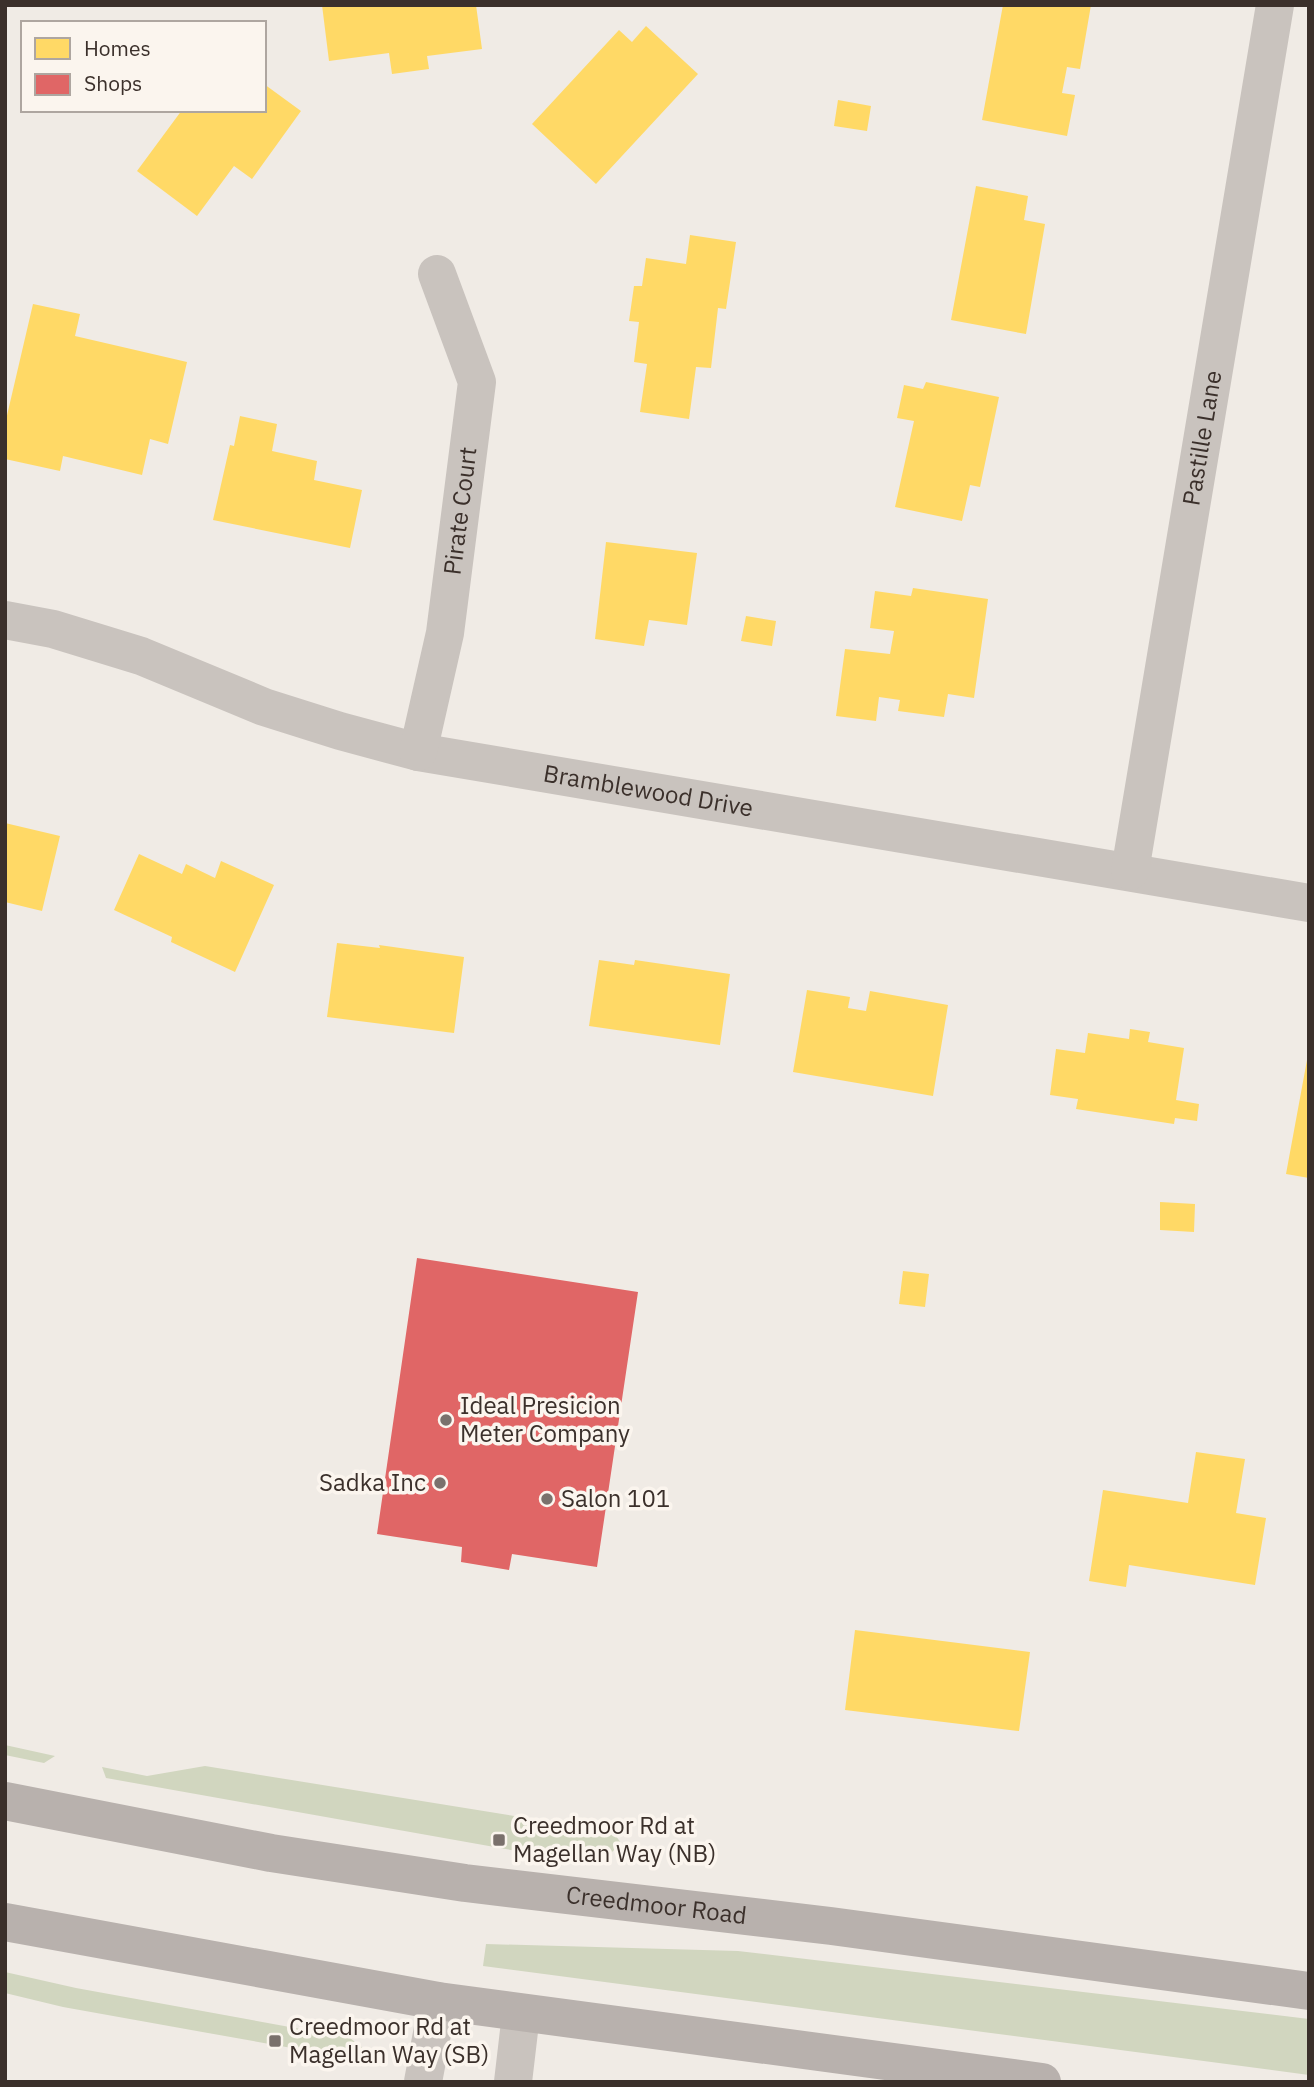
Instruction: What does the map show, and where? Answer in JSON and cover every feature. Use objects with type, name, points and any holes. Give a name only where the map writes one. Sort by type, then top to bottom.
[{"type":"main road","name":"Creedmoor Road","points":[[5,1801],[271,1853],[466,1883],[831,1926],[1309,1991]]},
{"type":"main road","points":[[5,1922],[521,2014],[1042,2082]]},
{"type":"street","name":"Pastille Lane","points":[[1130,871],[1275,5]]},
{"type":"street","name":"Pirate Court","points":[[418,752],[445,633],[477,382],[437,274]]},
{"type":"street","name":"Bramblewood Drive","points":[[5,620],[53,629],[141,656],[264,707],[340,732],[418,752],[1309,903]]},
{"type":"street","points":[[423,2082],[438,2001]]},
{"type":"street","points":[[513,2082],[521,2014]]},
{"type":"green space","points":[[5,1745],[55,1756],[44,1763],[5,1755]]},
{"type":"green space","points":[[205,1766],[613,1832],[621,1843],[608,1856],[587,1860],[562,1859],[106,1778],[102,1767],[147,1776]]},
{"type":"green space","points":[[486,1944],[738,1951],[1309,2019],[1309,2075],[483,1966]]},
{"type":"green space","points":[[5,1972],[76,1988],[350,2038],[378,2060],[364,2061],[63,2007],[5,1993]]},
{"type":"building: Homes","points":[[322,5],[476,5],[482,49],[427,56],[429,69],[392,74],[389,53],[329,61]]},
{"type":"building: Homes","points":[[1003,5],[1091,5],[1080,69],[1067,67],[1062,93],[1075,95],[1067,136],[982,120]]},
{"type":"building: Homes","points":[[646,26],[698,74],[596,184],[532,124],[619,30],[632,42]]},
{"type":"building: Homes","points":[[266,85],[301,111],[252,179],[234,166],[197,216],[137,171],[181,112],[266,112]]},
{"type":"building: Homes","points":[[838,100],[871,106],[867,131],[834,126]]},
{"type":"building: Homes","points":[[976,186],[1028,196],[1024,220],[1045,224],[1026,334],[951,320]]},
{"type":"building: Homes","points":[[690,235],[736,242],[726,309],[718,308],[711,368],[696,367],[689,419],[640,412],[647,364],[634,362],[639,322],[629,321],[634,286],[642,286],[646,258],[686,264]]},
{"type":"building: Homes","points":[[33,304],[80,314],[75,336],[187,362],[168,444],[150,439],[142,475],[63,456],[60,471],[5,459],[5,424]]},
{"type":"building: Homes","points":[[926,382],[999,397],[980,487],[970,485],[962,521],[895,507],[914,421],[897,418],[904,385],[923,389]]},
{"type":"building: Homes","points":[[240,416],[277,424],[272,451],[317,461],[314,480],[362,490],[350,548],[213,520],[230,445],[234,446]]},
{"type":"building: Homes","points":[[606,542],[697,553],[687,625],[649,620],[644,646],[595,639]]},
{"type":"building: Homes","points":[[913,588],[988,599],[974,698],[948,694],[944,717],[898,711],[900,700],[879,697],[876,721],[836,716],[845,649],[890,654],[894,631],[870,628],[875,591],[911,596]]},
{"type":"building: Homes","points":[[746,616],[776,621],[772,646],[741,641]]},
{"type":"building: Homes","points":[[5,823],[60,836],[42,911],[5,902]]},
{"type":"building: Homes","points":[[139,854],[182,874],[186,864],[215,878],[221,861],[274,885],[235,972],[171,942],[172,937],[114,910]]},
{"type":"building: Homes","points":[[337,943],[380,948],[379,945],[464,957],[454,1033],[327,1017]]},
{"type":"building: Homes","points":[[599,960],[634,965],[635,960],[730,974],[720,1045],[589,1026]]},
{"type":"building: Homes","points":[[807,990],[850,997],[848,1008],[866,1011],[870,991],[948,1005],[933,1096],[793,1072]]},
{"type":"building: Homes","points":[[1130,1029],[1150,1032],[1148,1042],[1184,1048],[1176,1100],[1199,1104],[1197,1121],[1175,1118],[1174,1124],[1076,1109],[1078,1099],[1050,1095],[1056,1049],[1085,1053],[1088,1033],[1129,1039]]},
{"type":"building: Homes","points":[[1309,1060],[1309,1178],[1286,1174]]},
{"type":"building: Homes","points":[[1160,1202],[1195,1204],[1194,1232],[1160,1230]]},
{"type":"building: Homes","points":[[903,1271],[929,1274],[925,1307],[899,1304]]},
{"type":"building: Homes","points":[[1196,1452],[1245,1459],[1236,1513],[1266,1518],[1255,1585],[1129,1565],[1126,1587],[1089,1581],[1103,1490],[1188,1503]]},
{"type":"building: Homes","points":[[855,1630],[1030,1652],[1019,1731],[845,1710]]},
{"type":"building: Shops","points":[[417,1258],[638,1292],[597,1567],[512,1554],[509,1570],[461,1562],[462,1547],[377,1534]]},
{"type":"place","name":"Ideal Presicion Meter Company","points":[[446,1420]]},
{"type":"place","name":"Sadka Inc","points":[[440,1483]]},
{"type":"place","name":"Salon 101","points":[[547,1499]]},
{"type":"place","name":"Creedmoor Rd at Magellan Way (NB)","points":[[499,1840]]},
{"type":"place","name":"Creedmoor Rd at Magellan Way (SB)","points":[[275,2041]]}]
